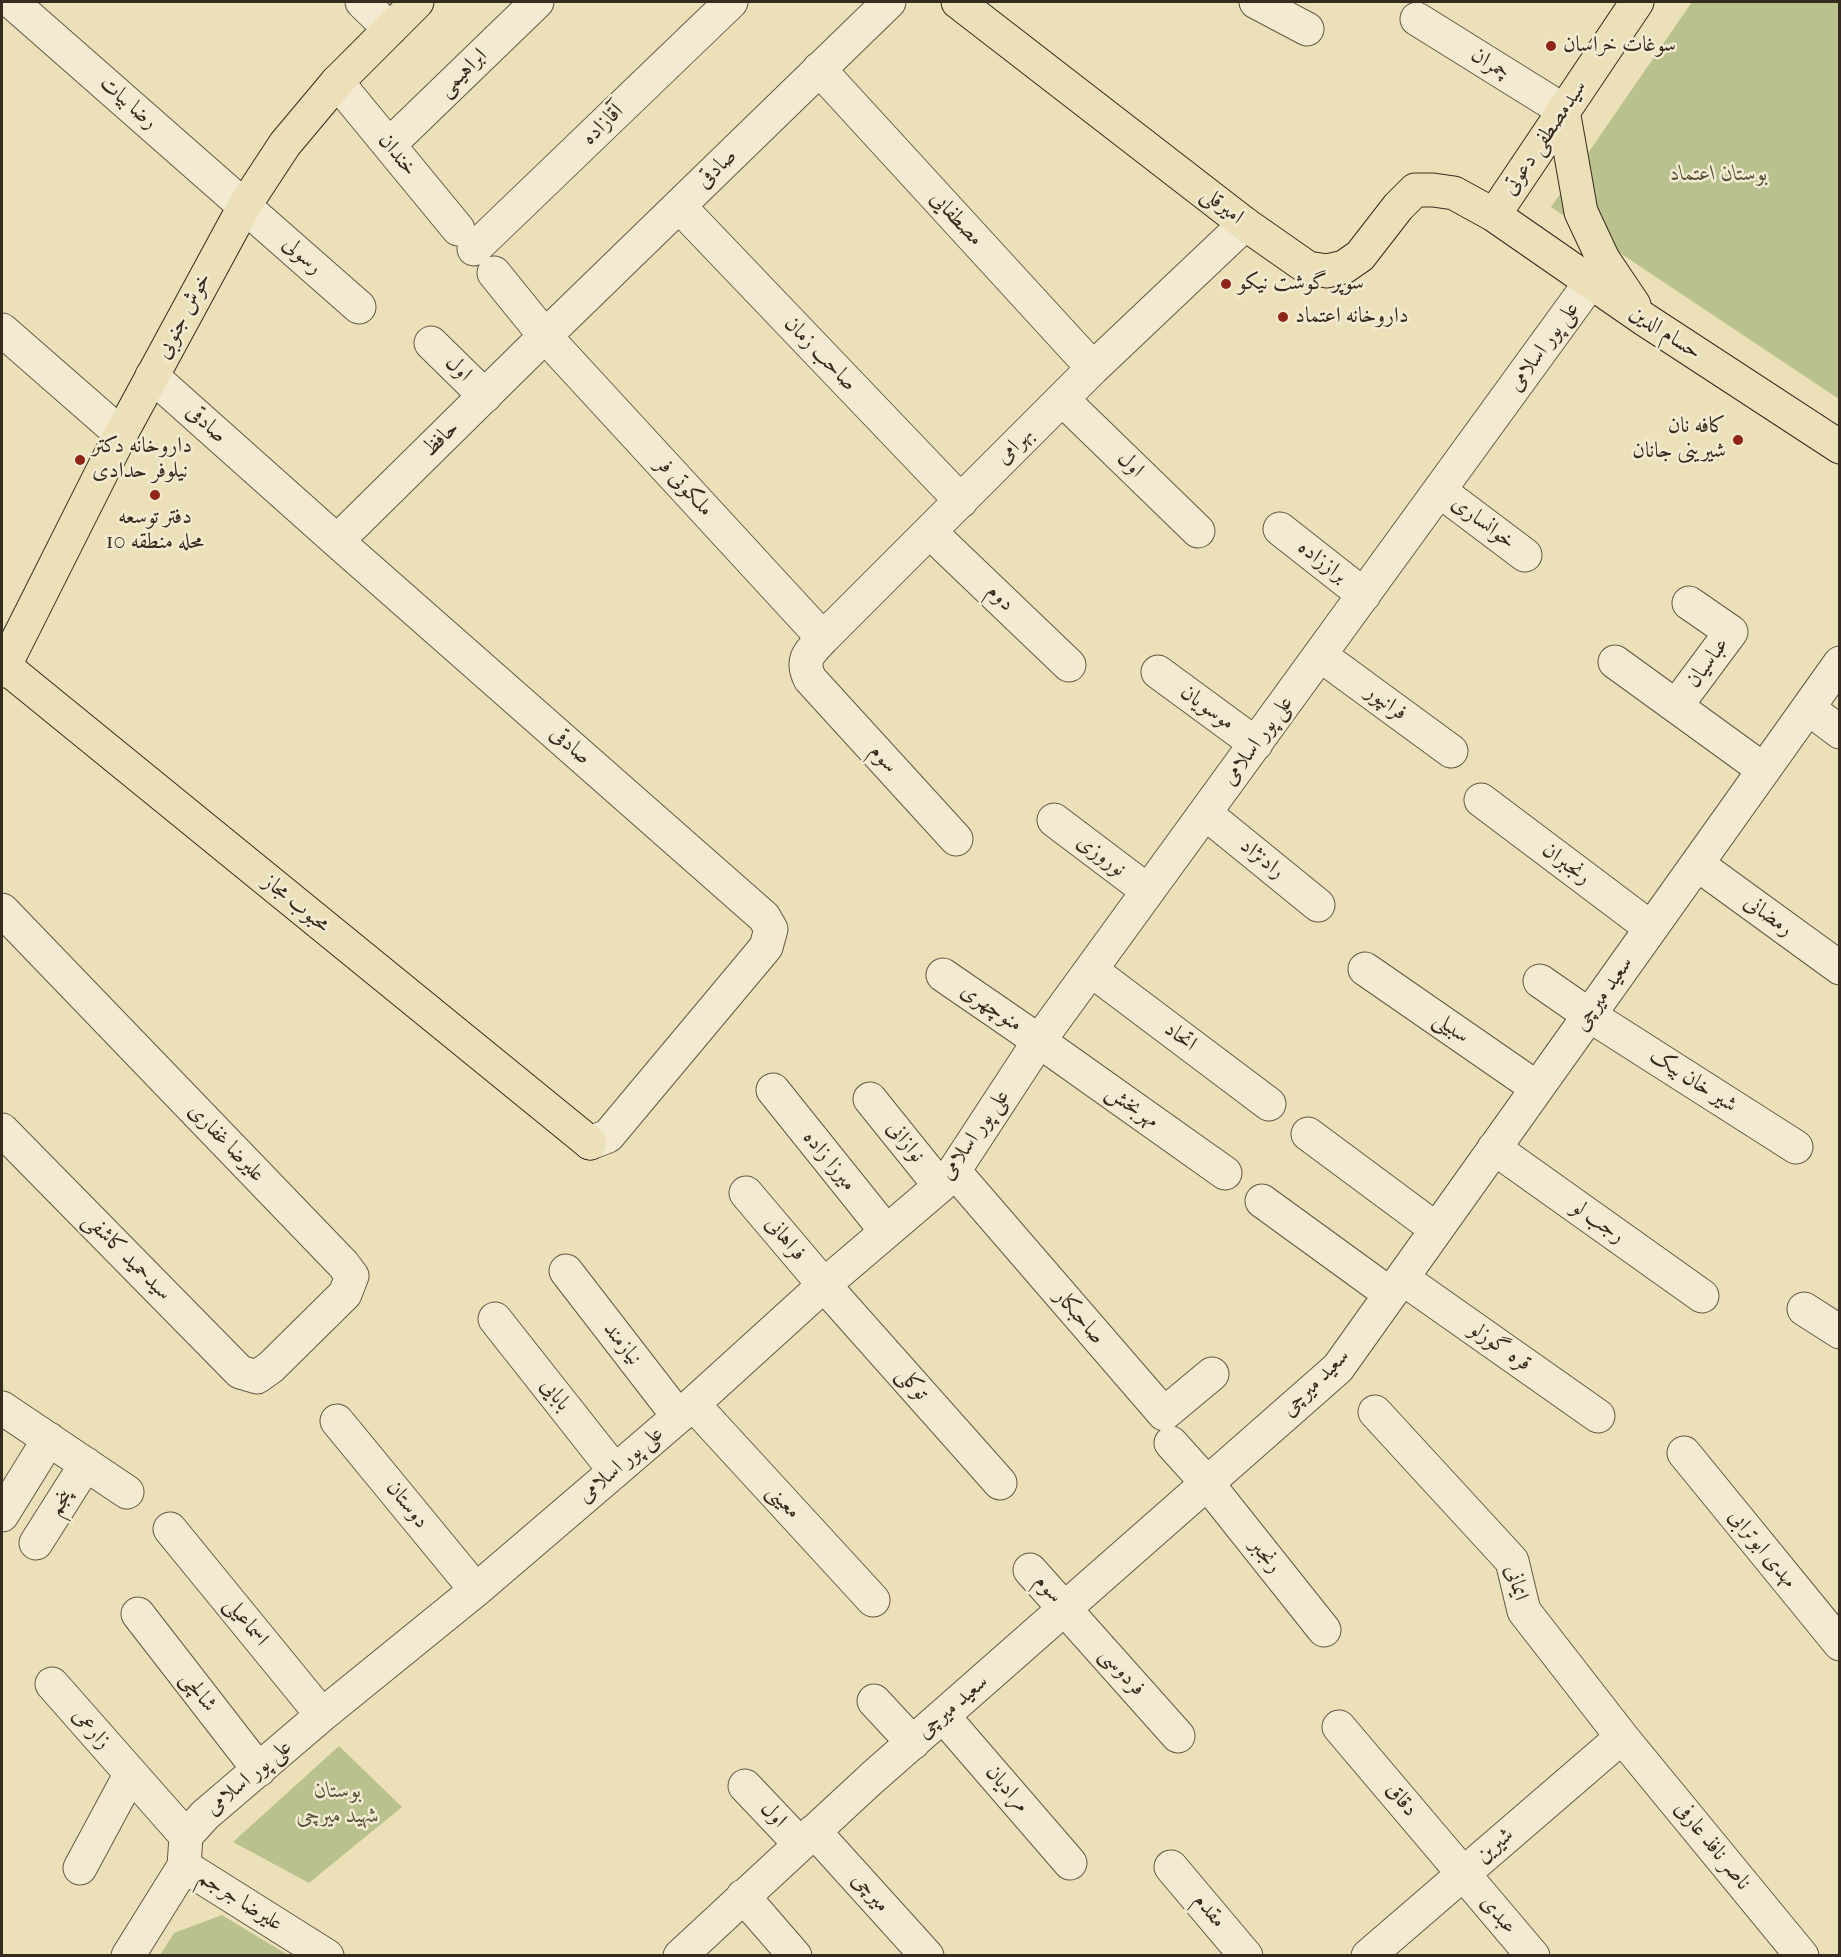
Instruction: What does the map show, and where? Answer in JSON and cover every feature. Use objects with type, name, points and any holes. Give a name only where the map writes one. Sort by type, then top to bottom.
[{"type":"main road","name":"خوش جنوبی","points":[[2,667],[121,434],[245,205],[285,144],[337,82],[417,2]]},
{"type":"main road","name":"امیرقلی","points":[[958,2],[1245,224],[1308,268],[1327,272],[1344,267],[1360,256],[1414,190],[1454,193],[1494,215]]},
{"type":"main road","name":"سیدمصطفی دعوتی","points":[[1494,215],[1636,2]]},
{"type":"main road","points":[[1563,110],[1581,212],[1604,259],[1644,319]]},
{"type":"main road","name":"حسام الدین","points":[[1494,215],[1590,283],[1839,447]]},
{"type":"main road","name":"محبوب مجاز","points":[[2,667],[590,1143]]},
{"type":"street","name":"رضا بیات","points":[[12,2],[245,205]]},
{"type":"street","points":[[362,2],[390,28]]},
{"type":"street","name":"ابراهیمی","points":[[389,145],[537,2]]},
{"type":"street","name":"آقازاده","points":[[475,251],[731,2]]},
{"type":"street","name":"صادقی","points":[[545,336],[889,2]]},
{"type":"street","points":[[1256,2],[1307,29]]},
{"type":"street","name":"چمران","points":[[1418,19],[1563,110]]},
{"type":"street","name":"مصطفایی","points":[[819,69],[1093,368]]},
{"type":"street","name":"خندان","points":[[337,82],[545,336]]},
{"type":"street","name":"رسولی","points":[[245,205],[359,307]]},
{"type":"street","name":"صاحب زمان","points":[[679,206],[961,501]]},
{"type":"street","name":"بهرامی","points":[[810,679],[806,669],[806,660],[824,638],[1093,368],[1245,224]]},
{"type":"street","name":"علی پور اسلامی","points":[[128,1956],[205,1815],[322,1715],[476,1590],[615,1471],[885,1231],[947,1179],[1039,1041],[1590,283]]},
{"type":"street","points":[[2,330],[121,434]]},
{"type":"street","name":"حافظ","points":[[337,541],[545,336]]},
{"type":"street","name":"ملکوتی فر","points":[[545,336],[824,638]]},
{"type":"street","name":"اول","points":[[431,343],[485,396]]},
{"type":"street","name":"صادقی","points":[[152,376],[764,917],[771,929],[766,947],[608,1136],[590,1143]]},
{"type":"street","name":"اول","points":[[1062,399],[1198,531]]},
{"type":"street","name":"خوانساری","points":[[1440,491],[1525,555]]},
{"type":"street","name":"براززاده","points":[[1280,529],[1364,594]]},
{"type":"street","name":"دوم","points":[[930,532],[1069,665]]},
{"type":"street","name":"عباسیان","points":[[1676,706],[1731,632],[1689,603]]},
{"type":"street","name":"فرانپور","points":[[1320,655],[1451,751]]},
{"type":"street","name":"عباسیان","points":[[1615,662],[1764,770]]},
{"type":"street","name":"سعید میرچی","points":[[680,1956],[807,1837],[1338,1368],[1839,663]]},
{"type":"street","name":"موسویان","points":[[1158,672],[1256,744]]},
{"type":"street","name":"سوم","points":[[810,679],[956,839]]},
{"type":"street","points":[[1808,708],[1839,732]]},
{"type":"street","name":"رنجبران","points":[[1481,800],[1652,927]]},
{"type":"street","name":"رادنژاد","points":[[1205,813],[1318,905]]},
{"type":"street","name":"نوروزی","points":[[1054,820],[1148,891]]},
{"type":"street","name":"رمضانی","points":[[1697,864],[1839,968]]},
{"type":"street","name":"علیرضا غفاری","points":[[2,910],[335,1255],[352,1276],[345,1294],[271,1367],[257,1377]]},
{"type":"street","name":"سبیلی","points":[[1365,969],[1537,1088]]},
{"type":"street","name":"اتحاد","points":[[1091,970],[1269,1104]]},
{"type":"street","name":"منوچهری","points":[[943,975],[1039,1041]]},
{"type":"street","name":"شیر خان بیک","points":[[1540,981],[1589,1015],[1796,1147]]},
{"type":"street","name":"مهربخش","points":[[1039,1041],[1225,1173]]},
{"type":"street","name":"میرزا زاده","points":[[773,1090],[885,1231]]},
{"type":"street","name":"نوازانی","points":[[870,1099],[947,1179]]},
{"type":"street","name":"سیدحمید کاشفی","points":[[2,1130],[240,1372],[257,1377]]},
{"type":"street","points":[[1308,1134],[1436,1230]]},
{"type":"street","name":"رجب لو","points":[[1494,1148],[1702,1296]]},
{"type":"street","name":"صاحبکار","points":[[947,1179],[1164,1414],[1212,1374]]},
{"type":"street","name":"فراهانی","points":[[746,1193],[824,1285]]},
{"type":"street","points":[[1262,1200],[1396,1286]]},
{"type":"street","name":"نیازمند","points":[[566,1271],[685,1410]]},
{"type":"street","name":"توکلی","points":[[824,1285],[1000,1483]]},
{"type":"street","name":"قره گوزلو","points":[[1396,1286],[1598,1416]]},
{"type":"street","points":[[1804,1309],[1839,1332]]},
{"type":"street","name":"بابایی","points":[[495,1319],[615,1471]]},
{"type":"street","points":[[2,1408],[127,1491]]},
{"type":"street","name":"معینی","points":[[685,1410],[873,1600]]},
{"type":"street","name":"ایمانی","points":[[1375,1412],[1512,1561],[1524,1611],[1622,1737]]},
{"type":"street","name":"دوستان","points":[[338,1421],[476,1590]]},
{"type":"street","points":[[2,1515],[49,1439]]},
{"type":"street","name":"رنجبر","points":[[1171,1443],[1207,1483],[1324,1630]]},
{"type":"street","name":"مهدی ابوترابی","points":[[1684,1453],[1839,1644]]},
{"type":"street","name":"پنجم","points":[[36,1542],[86,1464]]},
{"type":"street","name":"اسماعیلی","points":[[170,1529],[322,1715]]},
{"type":"street","name":"سوم","points":[[1030,1570],[1065,1609]]},
{"type":"street","name":"فردوسی","points":[[1065,1609],[1178,1736]]},
{"type":"street","name":"شالچی","points":[[138,1614],[259,1770]]},
{"type":"street","name":"زارعی","points":[[52,1683],[130,1775],[185,1851]]},
{"type":"street","points":[[874,1701],[913,1743]]},
{"type":"street","name":"مرادیان","points":[[943,1716],[1070,1863]]},
{"type":"street","name":"دقاق","points":[[1339,1727],[1463,1874]]},
{"type":"street","name":"شیرین","points":[[1368,1956],[1622,1737]]},
{"type":"street","name":"ناصر نافذ عارفی","points":[[1622,1737],[1802,1956]]},
{"type":"street","points":[[80,1868],[130,1775]]},
{"type":"street","name":"اول","points":[[745,1786],[807,1837]]},
{"type":"street","name":"میرچی","points":[[807,1837],[927,1956]]},
{"type":"street","name":"علیرضا جرجم","points":[[185,1851],[327,1956]]},
{"type":"street","name":"مقدم","points":[[1171,1867],[1246,1956]]},
{"type":"street","name":"عبدی","points":[[1463,1874],[1533,1956]]},
{"type":"street","points":[[743,1896],[795,1956]]},
{"type":"green space","name":"بوستان اعتماد","points":[[1692,2],[1839,2],[1839,399],[1551,207]]},
{"type":"green space","name":"بوستان شهید میرچی","points":[[339,1746],[402,1807],[309,1883],[233,1842]]},
{"type":"green space","points":[[222,1915],[288,1955],[160,1955],[174,1933]]},
{"type":"place","name":"سوغات خراسان","points":[[1551,46]]},
{"type":"place","name":"سوپر گوشت نیکو","points":[[1226,284]]},
{"type":"place","name":"داروخانه اعتماد","points":[[1283,317]]},
{"type":"place","name":"کافه نان شیرینی جانان","points":[[1738,440]]},
{"type":"place","name":"داروخانه دکتر نیلوفر حدادی","points":[[80,460]]},
{"type":"place","name":"دفتر توسعه محله منطقه 10","points":[[155,495]]}]
